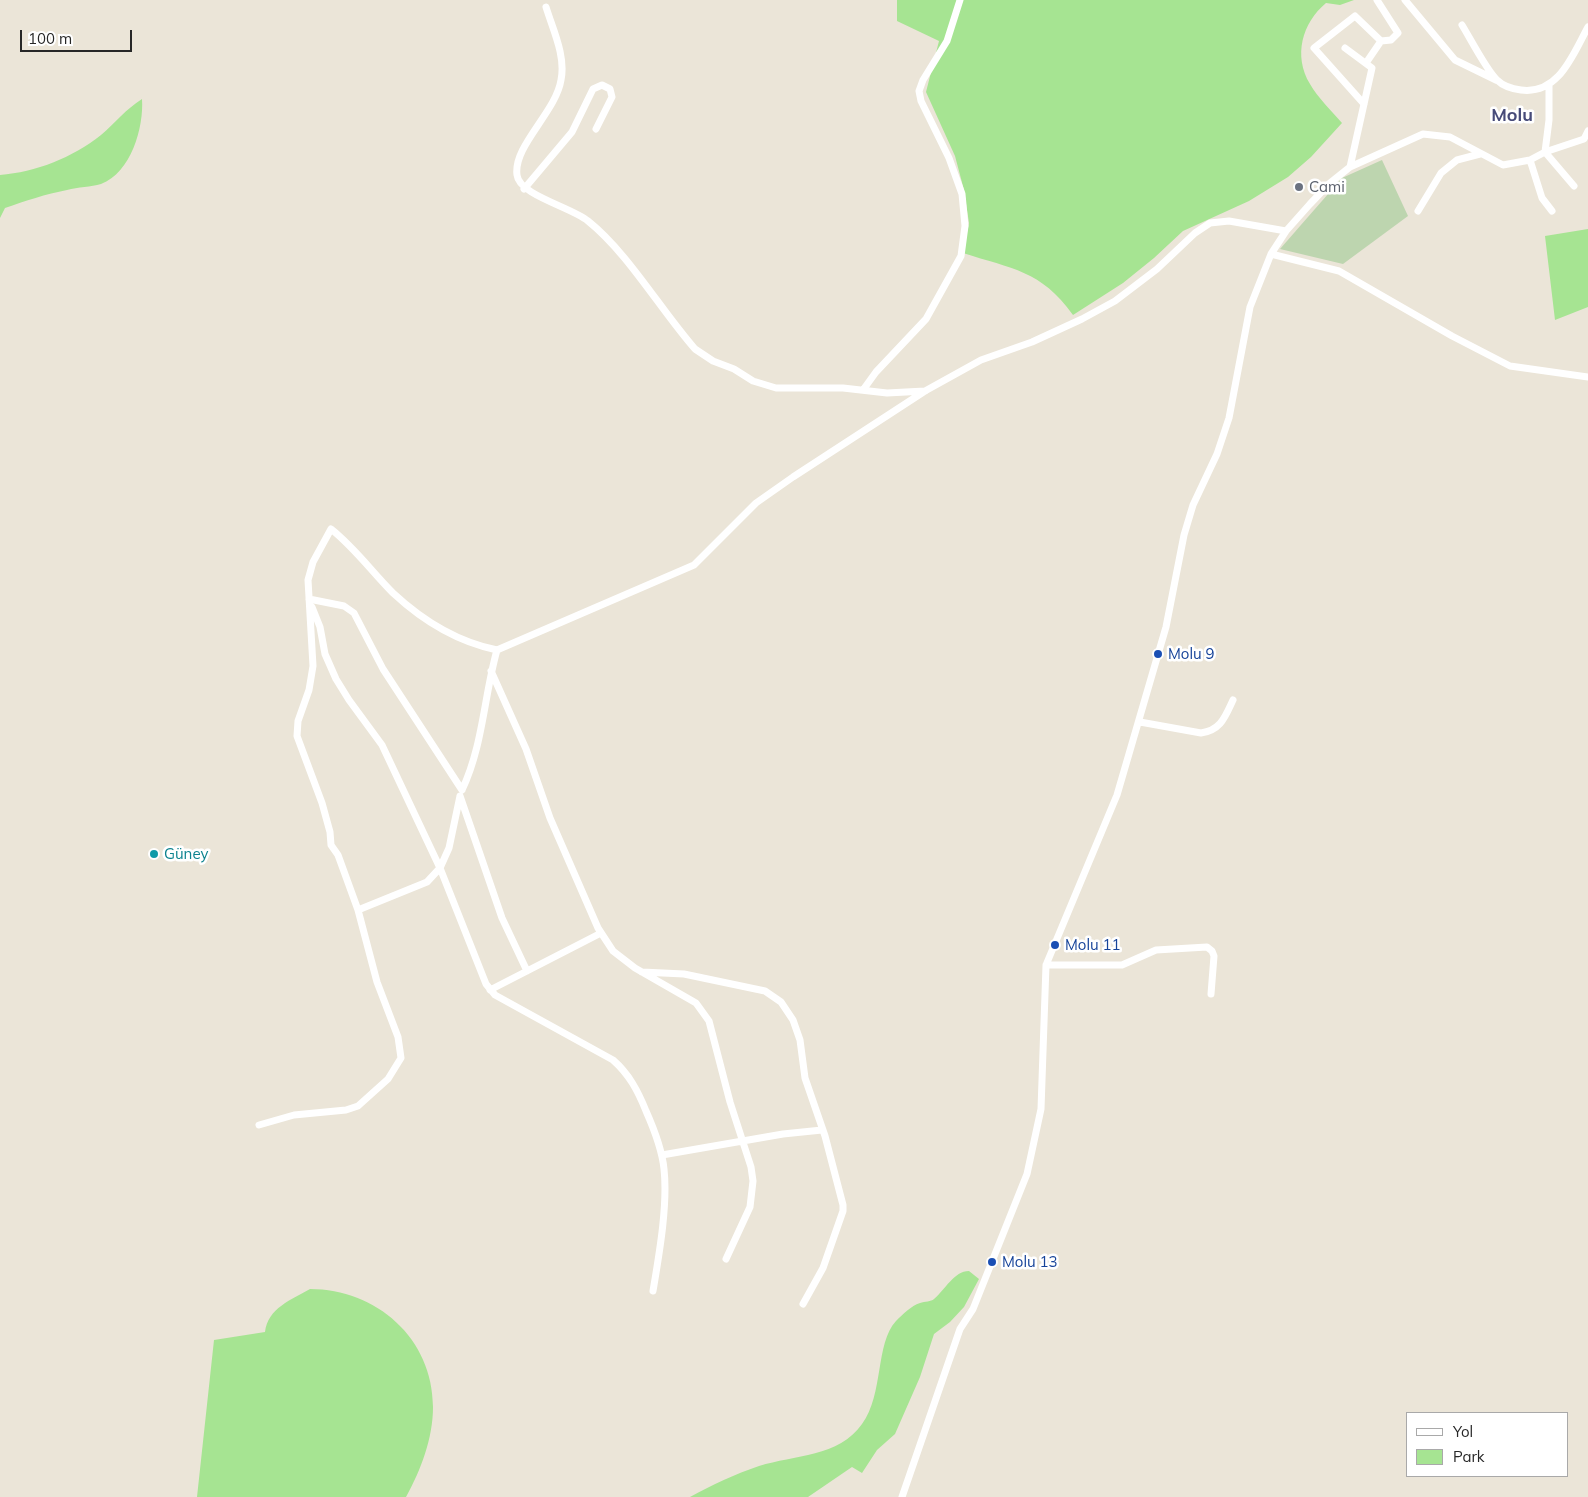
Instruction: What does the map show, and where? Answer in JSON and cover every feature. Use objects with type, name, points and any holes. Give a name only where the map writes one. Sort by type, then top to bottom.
[{"type":"street","points":[[863,390],[876,372],[926,319],[960,256],[965,226],[962,194],[949,158],[921,101],[919,90],[947,41],[960,0]]},
{"type":"street","points":[[1364,104],[1314,48],[1355,16],[1381,41],[1391,40],[1398,32],[1377,0]]},
{"type":"street","points":[[1405,0],[1455,60],[1512,89],[1533,92],[1549,86],[1566,68],[1588,27]]},
{"type":"street","points":[[546,7],[562,60],[561,80],[555,100],[528,140],[517,166],[517,178],[524,189],[559,204],[587,220],[609,241],[695,348],[713,361],[734,369],[753,381],[776,388],[863,390],[887,393],[925,391]]},
{"type":"street","points":[[1462,25],[1497,80]]},
{"type":"street","points":[[1366,63],[1381,41]]},
{"type":"street","points":[[1345,48],[1372,68],[1350,167]]},
{"type":"street","points":[[524,189],[572,132],[593,89],[602,85],[610,89],[612,97],[596,128]]},
{"type":"street","points":[[1549,86],[1549,120],[1545,152],[1574,186]]},
{"type":"street","points":[[902,1497],[960,1329],[976,1301],[1027,1174],[1041,1109],[1046,965],[1117,795],[1140,722],[1166,627],[1184,535],[1193,505],[1216,454],[1228,418],[1250,307],[1270,254],[1286,231],[1330,183],[1350,167],[1423,134],[1450,137],[1503,165],[1530,160],[1545,152],[1584,139],[1588,131]]},
{"type":"street","points":[[1418,211],[1442,172],[1457,160],[1480,154]]},
{"type":"street","points":[[1530,160],[1542,198],[1552,211]]},
{"type":"street","points":[[259,1125],[294,1115],[352,1109],[369,1098],[397,1068],[400,1058],[400,1043],[377,982],[358,910],[338,855],[331,845],[330,832],[322,803],[297,736],[298,721],[309,690],[313,666],[308,580],[310,568],[331,529],[357,552],[394,593],[418,612],[456,637],[478,646],[497,650],[694,565],[756,503],[925,391],[981,360],[1041,338],[1115,301],[1157,269],[1195,233],[1210,223],[1229,221],[1286,231]]},
{"type":"street","points":[[1270,254],[1338,271],[1452,336],[1510,366],[1588,377]]},
{"type":"street","points":[[308,599],[344,606],[354,614],[383,669],[462,790],[483,721],[491,671],[497,650]]},
{"type":"street","points":[[308,599],[317,620],[325,654],[336,679],[382,745],[440,868],[482,977],[490,990],[528,1015],[605,1055],[619,1066],[638,1091],[662,1155],[665,1194],[653,1291]]},
{"type":"street","points":[[491,671],[526,749],[547,811],[586,904],[601,934],[613,950],[642,972],[692,1000],[707,1016],[751,1167],[753,1194],[747,1214],[726,1259]]},
{"type":"street","points":[[1140,722],[1201,733],[1209,732],[1223,723],[1233,700]]},
{"type":"street","points":[[358,910],[427,882],[440,868],[452,840],[460,796],[502,918],[526,972]]},
{"type":"street","points":[[490,990],[601,934]]},
{"type":"street","points":[[1046,965],[1122,965],[1156,950],[1207,947],[1214,956],[1211,994]]},
{"type":"street","points":[[642,972],[700,977],[765,990],[777,998],[788,1011],[799,1035],[805,1078],[841,1192],[843,1211],[823,1268],[803,1304]]},
{"type":"street","points":[[662,1155],[822,1130]]},
{"type":"green space","points":[[897,0],[1354,0],[1340,5],[1326,3],[1311,20],[1306,30],[1301,51],[1305,73],[1310,84],[1342,123],[1311,157],[1288,177],[1249,201],[1183,231],[1123,283],[1073,315],[1061,300],[1037,280],[1011,268],[963,253],[969,223],[964,190],[955,156],[926,92],[939,41],[897,21]]},
{"type":"green space","points":[[142,99],[141,123],[134,148],[128,160],[111,178],[101,184],[51,194],[5,208],[0,218],[0,175],[40,167],[78,151],[101,135]]},
{"type":"green space","points":[[1382,160],[1408,216],[1343,264],[1280,249],[1342,178]]},
{"type":"green space","points":[[1588,229],[1588,307],[1555,320],[1545,236]]},
{"type":"green space","points":[[969,1271],[979,1279],[964,1307],[950,1322],[934,1334],[920,1377],[895,1434],[877,1450],[862,1473],[852,1467],[808,1497],[690,1497],[724,1480],[759,1466],[829,1449],[852,1435],[862,1424],[869,1412],[874,1398],[885,1343],[889,1331],[896,1321],[913,1306],[933,1300],[954,1277]]},
{"type":"green space","points":[[310,1289],[334,1291],[357,1298],[378,1308],[396,1322],[411,1339],[423,1359],[430,1382],[433,1407],[431,1430],[417,1476],[406,1497],[197,1497],[214,1340],[265,1332],[267,1324],[276,1311],[288,1301]]},
{"type":"place","name":"Cami","points":[[1299,187]]},
{"type":"place","name":"Molu 9","points":[[1158,654]]},
{"type":"place","name":"Güney","points":[[154,854]]},
{"type":"place","name":"Molu 11","points":[[1055,945]]},
{"type":"place","name":"Molu 13","points":[[992,1262]]},
{"type":"district","name":"Molu","points":[[1512,116]]}]
